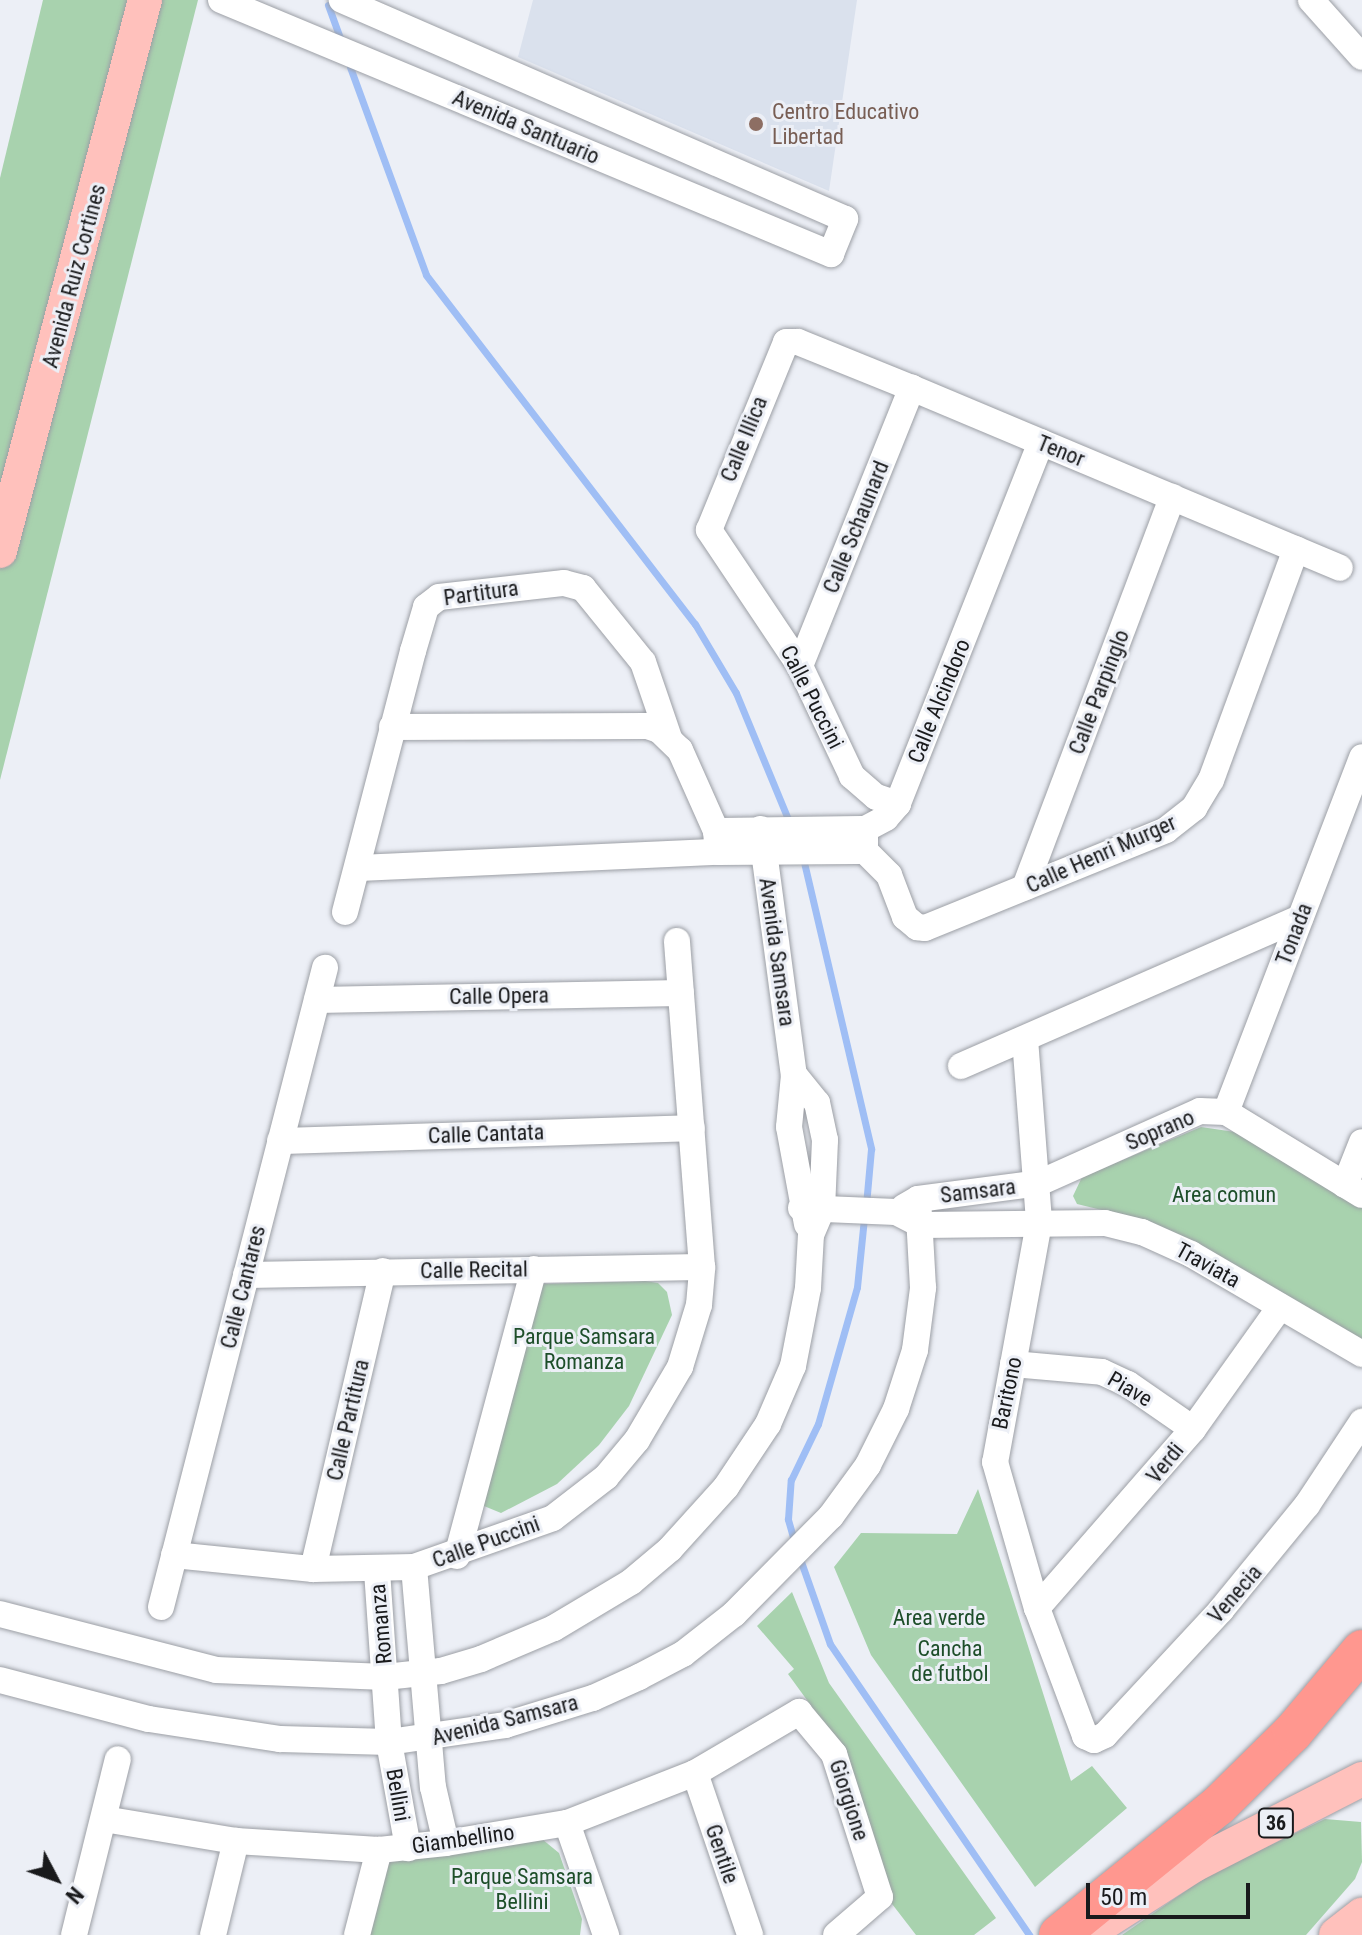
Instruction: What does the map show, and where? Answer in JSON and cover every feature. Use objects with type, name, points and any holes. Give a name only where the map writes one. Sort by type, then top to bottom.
[{"type":"highway","points":[[1059,1935],[1218,1806],[1293,1732],[1362,1650]]},
{"type":"main road","name":"Avenida Ruiz Cortines","points":[[0,551],[145,0]]},
{"type":"main road","name":"36","points":[[1085,1935],[1194,1865],[1360,1780]]},
{"type":"main road","points":[[1336,1935],[1362,1915]]},
{"type":"street","name":"Avenida Santuario","points":[[221,0],[831,254],[845,219],[342,0]]},
{"type":"street","points":[[1311,0],[1362,57]]},
{"type":"street","name":"Tenor","points":[[782,346],[798,342],[1340,568]]},
{"type":"street","name":"Calle Illica","points":[[711,533],[710,522],[782,346]]},
{"type":"street","name":"Calle Schaunard","points":[[800,666],[912,388]]},
{"type":"street","name":"Calle Alcindoro","points":[[898,804],[1041,442]]},
{"type":"street","name":"Calle Parpinglo","points":[[1025,887],[1172,497]]},
{"type":"street","name":"Calle Puccini","points":[[711,533],[800,666],[852,776],[876,797],[898,804]]},
{"type":"street","name":"Calle Henri Murger","points":[[865,840],[889,875],[908,921],[925,928],[1166,830],[1194,808],[1211,780],[1296,549]]},
{"type":"street","name":"Partitura","points":[[345,912],[359,868],[392,727],[430,602],[439,597],[564,583],[595,599],[643,662],[669,738]]},
{"type":"street","points":[[392,727],[647,726],[669,738],[717,842]]},
{"type":"street","name":"Tonada","points":[[1226,1112],[1362,757]]},
{"type":"street","points":[[359,868],[717,842],[865,840],[898,804]]},
{"type":"street","name":"Avenida Samsara","points":[[0,1614],[216,1670],[385,1677],[422,1675],[481,1659],[577,1616],[651,1566],[700,1517],[749,1455],[781,1399],[802,1326],[823,1121],[817,1103],[794,1075],[773,840]]},
{"type":"street","points":[[961,1066],[1300,918]]},
{"type":"street","name":"Calle Puccini","points":[[174,1555],[313,1569],[377,1571],[414,1567],[457,1556],[553,1518],[606,1477],[637,1440],[660,1408],[693,1333],[702,1267],[677,941]]},
{"type":"street","name":"Calle Cantares","points":[[161,1607],[325,968]]},
{"type":"street","name":"Calle Opera","points":[[317,1000],[681,993]]},
{"type":"street","name":"Baritono","points":[[1025,1039],[1039,1183],[1039,1223],[995,1462],[1037,1608],[1085,1736]]},
{"type":"street","name":"Soprano","points":[[1039,1183],[1200,1111],[1226,1112],[1354,1190]]},
{"type":"street","name":"Calle Cantata","points":[[280,1141],[692,1128]]},
{"type":"street","points":[[1354,1190],[1362,1142]]},
{"type":"street","name":"Samsara","points":[[907,1205],[1039,1183]]},
{"type":"street","points":[[812,1208],[907,1205],[922,1225]]},
{"type":"street","name":"Samsara","points":[[922,1225],[1039,1223]]},
{"type":"street","name":"Traviata","points":[[1039,1223],[1105,1223],[1142,1232],[1362,1354]]},
{"type":"street","name":"Avenida Samsara","points":[[0,1680],[164,1721],[280,1739],[389,1742],[430,1740],[550,1713],[639,1677],[708,1635],[802,1548],[859,1478],[896,1409],[920,1319],[922,1225]]},
{"type":"street","name":"Calle Recital","points":[[246,1275],[702,1267]]},
{"type":"street","points":[[457,1556],[534,1269]]},
{"type":"street","name":"Calle Partitura","points":[[313,1569],[383,1271]]},
{"type":"street","name":"Verdi","points":[[1037,1608],[1193,1429],[1280,1307]]},
{"type":"street","name":"Piave","points":[[1013,1364],[1102,1372],[1128,1384],[1193,1429]]},
{"type":"street","name":"Venecia","points":[[1085,1736],[1094,1740],[1105,1735],[1221,1610],[1307,1505],[1362,1422]]},
{"type":"street","name":"Romanza","points":[[414,1567],[430,1740]]},
{"type":"street","name":"Romanza","points":[[377,1571],[389,1742]]},
{"type":"street","name":"Giambellino","points":[[104,1819],[236,1841],[379,1850],[446,1843],[567,1823],[695,1773],[798,1712]]},
{"type":"street","name":"Giorgione","points":[[798,1712],[821,1733],[834,1754],[879,1900],[836,1935]]},
{"type":"street","name":"Bellini","points":[[430,1740],[446,1843]]},
{"type":"street","name":"Bellini","points":[[389,1742],[408,1848]]},
{"type":"street","points":[[74,1935],[118,1759]]},
{"type":"street","name":"Gentile","points":[[695,1773],[750,1935]]},
{"type":"street","points":[[567,1823],[606,1935]]},
{"type":"street","points":[[213,1935],[236,1841]]},
{"type":"street","points":[[357,1935],[379,1850]]},
{"type":"shaded area","name":"Centro Educativo Libertad","points":[[533,0],[857,0],[829,191],[518,57]]},
{"type":"green space","points":[[43,0],[198,0],[0,780],[0,178]]},
{"type":"green space","name":"Area comun","points":[[1201,1127],[1235,1132],[1362,1208],[1362,1340],[1151,1222],[1077,1204],[1073,1196],[1082,1177]]},
{"type":"green space","name":"Parque Samsara Romanza","points":[[658,1283],[667,1292],[672,1315],[629,1406],[599,1445],[557,1484],[501,1513],[484,1506],[480,1498],[540,1284]]},
{"type":"green space","name":"Area verde","points":[[978,1489],[1071,1781],[1092,1766],[1127,1808],[1035,1887],[871,1655],[834,1567],[861,1533],[957,1534]]},
{"type":"green space","points":[[792,1592],[829,1683],[996,1918],[974,1935],[916,1935],[889,1900],[828,1729],[788,1674],[794,1669],[757,1626]]},
{"type":"green space","points":[[1325,1819],[1361,1822],[1362,1862],[1355,1879],[1306,1935],[1122,1935],[1210,1874]]},
{"type":"green space","name":"Parque Samsara Bellini","points":[[542,1839],[559,1853],[582,1919],[580,1935],[360,1935],[386,1864],[391,1861]]},
{"type":"waterway","points":[[328,5],[341,40]]},
{"type":"waterway","points":[[350,67],[426,275],[695,624],[736,693],[790,824]]},
{"type":"waterway","points":[[803,858],[871,1149],[866,1205]]},
{"type":"waterway","points":[[795,1544],[788,1519],[791,1480],[818,1424],[857,1287],[864,1218]]},
{"type":"waterway","points":[[799,1556],[830,1644],[1029,1935]]},
{"type":"place","name":"Centro Educativo Libertad","points":[[756,124]]},
{"type":"park label","name":"Cancha de futbol","points":[[950,1660]]}]
